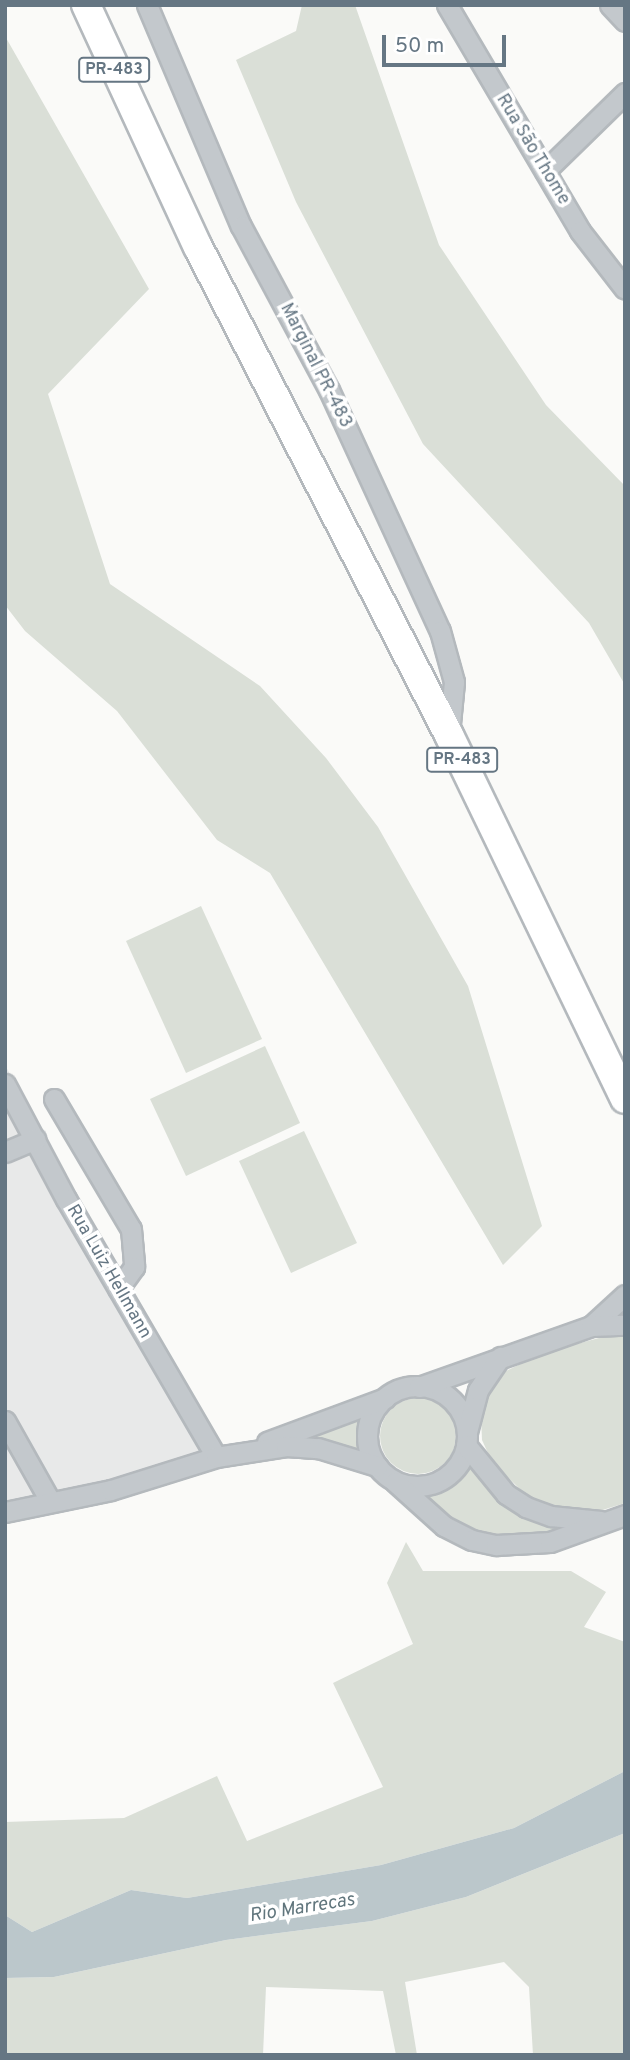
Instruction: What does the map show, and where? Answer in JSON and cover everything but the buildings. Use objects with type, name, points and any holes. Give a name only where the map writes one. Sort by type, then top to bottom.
[{"type":"highway","name":"PR-483","points":[[86,5],[215,283],[449,735],[625,1099]]},
{"type":"street","name":"Marginal PR-483","points":[[147,5],[241,226],[329,390],[440,632],[454,682],[449,735]]},
{"type":"street","name":"Rua São Thome","points":[[447,5],[580,231],[625,289]]},
{"type":"street","points":[[610,5],[625,21]]},
{"type":"street","points":[[545,171],[625,93]]},
{"type":"street","name":"Rua Luiz Hellmann","points":[[5,1084],[118,1289],[216,1457]]},
{"type":"street","points":[[54,1099],[131,1229],[134,1267],[118,1289]]},
{"type":"street","points":[[5,1152],[35,1139]]},
{"type":"street","points":[[591,1326],[625,1295]]},
{"type":"street","points":[[5,1512],[50,1500],[111,1490],[240,1452],[591,1326],[625,1325]]},
{"type":"street","points":[[240,1452],[318,1448],[414,1486],[438,1482],[457,1467],[467,1439],[478,1390],[500,1357]]},
{"type":"street","points":[[419,1387],[452,1401],[467,1439],[506,1494],[526,1507],[575,1520],[605,1521]]},
{"type":"street","points":[[385,1398],[368,1431],[384,1472],[444,1526],[484,1543],[527,1546],[550,1542],[625,1515]]},
{"type":"street","points":[[5,1421],[50,1500]]},
{"type":"shaded area","points":[[302,5],[355,5],[439,245],[546,405],[625,486],[625,685],[589,623],[423,444],[296,202],[236,60],[296,31]]},
{"type":"shaded area","points":[[5,36],[149,289],[48,394],[110,584],[260,686],[326,758],[378,827],[468,986],[542,1226],[503,1265],[270,873],[217,840],[117,711],[25,631],[5,605]]},
{"type":"shaded area","points":[[201,906],[262,1039],[186,1073],[126,941]]},
{"type":"shaded area","points":[[265,1046],[300,1123],[186,1176],[150,1099]]},
{"type":"shaded area","points":[[5,1065],[217,1450],[5,1515]]},
{"type":"shaded area","points":[[304,1131],[357,1243],[291,1273],[239,1161]]},
{"type":"shaded area","points":[[625,1331],[625,1503],[593,1513],[544,1505],[529,1498],[492,1462],[482,1440],[481,1417],[491,1387],[506,1371],[543,1353]]},
{"type":"shaded area","points":[[418,1398],[432,1401],[445,1409],[453,1422],[456,1436],[453,1450],[445,1463],[432,1471],[418,1474],[404,1471],[391,1463],[383,1450],[380,1436],[383,1422],[391,1409],[404,1401]]},
{"type":"shaded area","points":[[366,1412],[361,1433],[365,1453],[289,1439]]},
{"type":"shaded area","points":[[469,1457],[489,1485],[587,1527],[500,1540],[456,1525],[420,1493],[438,1490],[455,1480]]},
{"type":"shaded area","points":[[406,1542],[423,1571],[571,1571],[606,1592],[584,1627],[625,1642],[625,1771],[514,1828],[381,1865],[187,1898],[131,1890],[32,1932],[5,1915],[5,1822],[124,1818],[217,1776],[247,1841],[383,1787],[333,1683],[413,1644],[387,1583]]},
{"type":"shaded area","points":[[625,1833],[625,2055],[533,2055],[529,1987],[504,1962],[405,1982],[417,2055],[396,2055],[383,1991],[266,1987],[263,2055],[5,2055],[5,1978],[54,1977],[226,1940],[372,1921],[466,1897]]},
{"type":"water","name":"Rio Marrecas","points":[[625,1771],[625,1833],[466,1897],[372,1921],[226,1940],[54,1977],[5,1978],[5,1915],[32,1932],[131,1890],[187,1898],[381,1865],[514,1828]]}]
